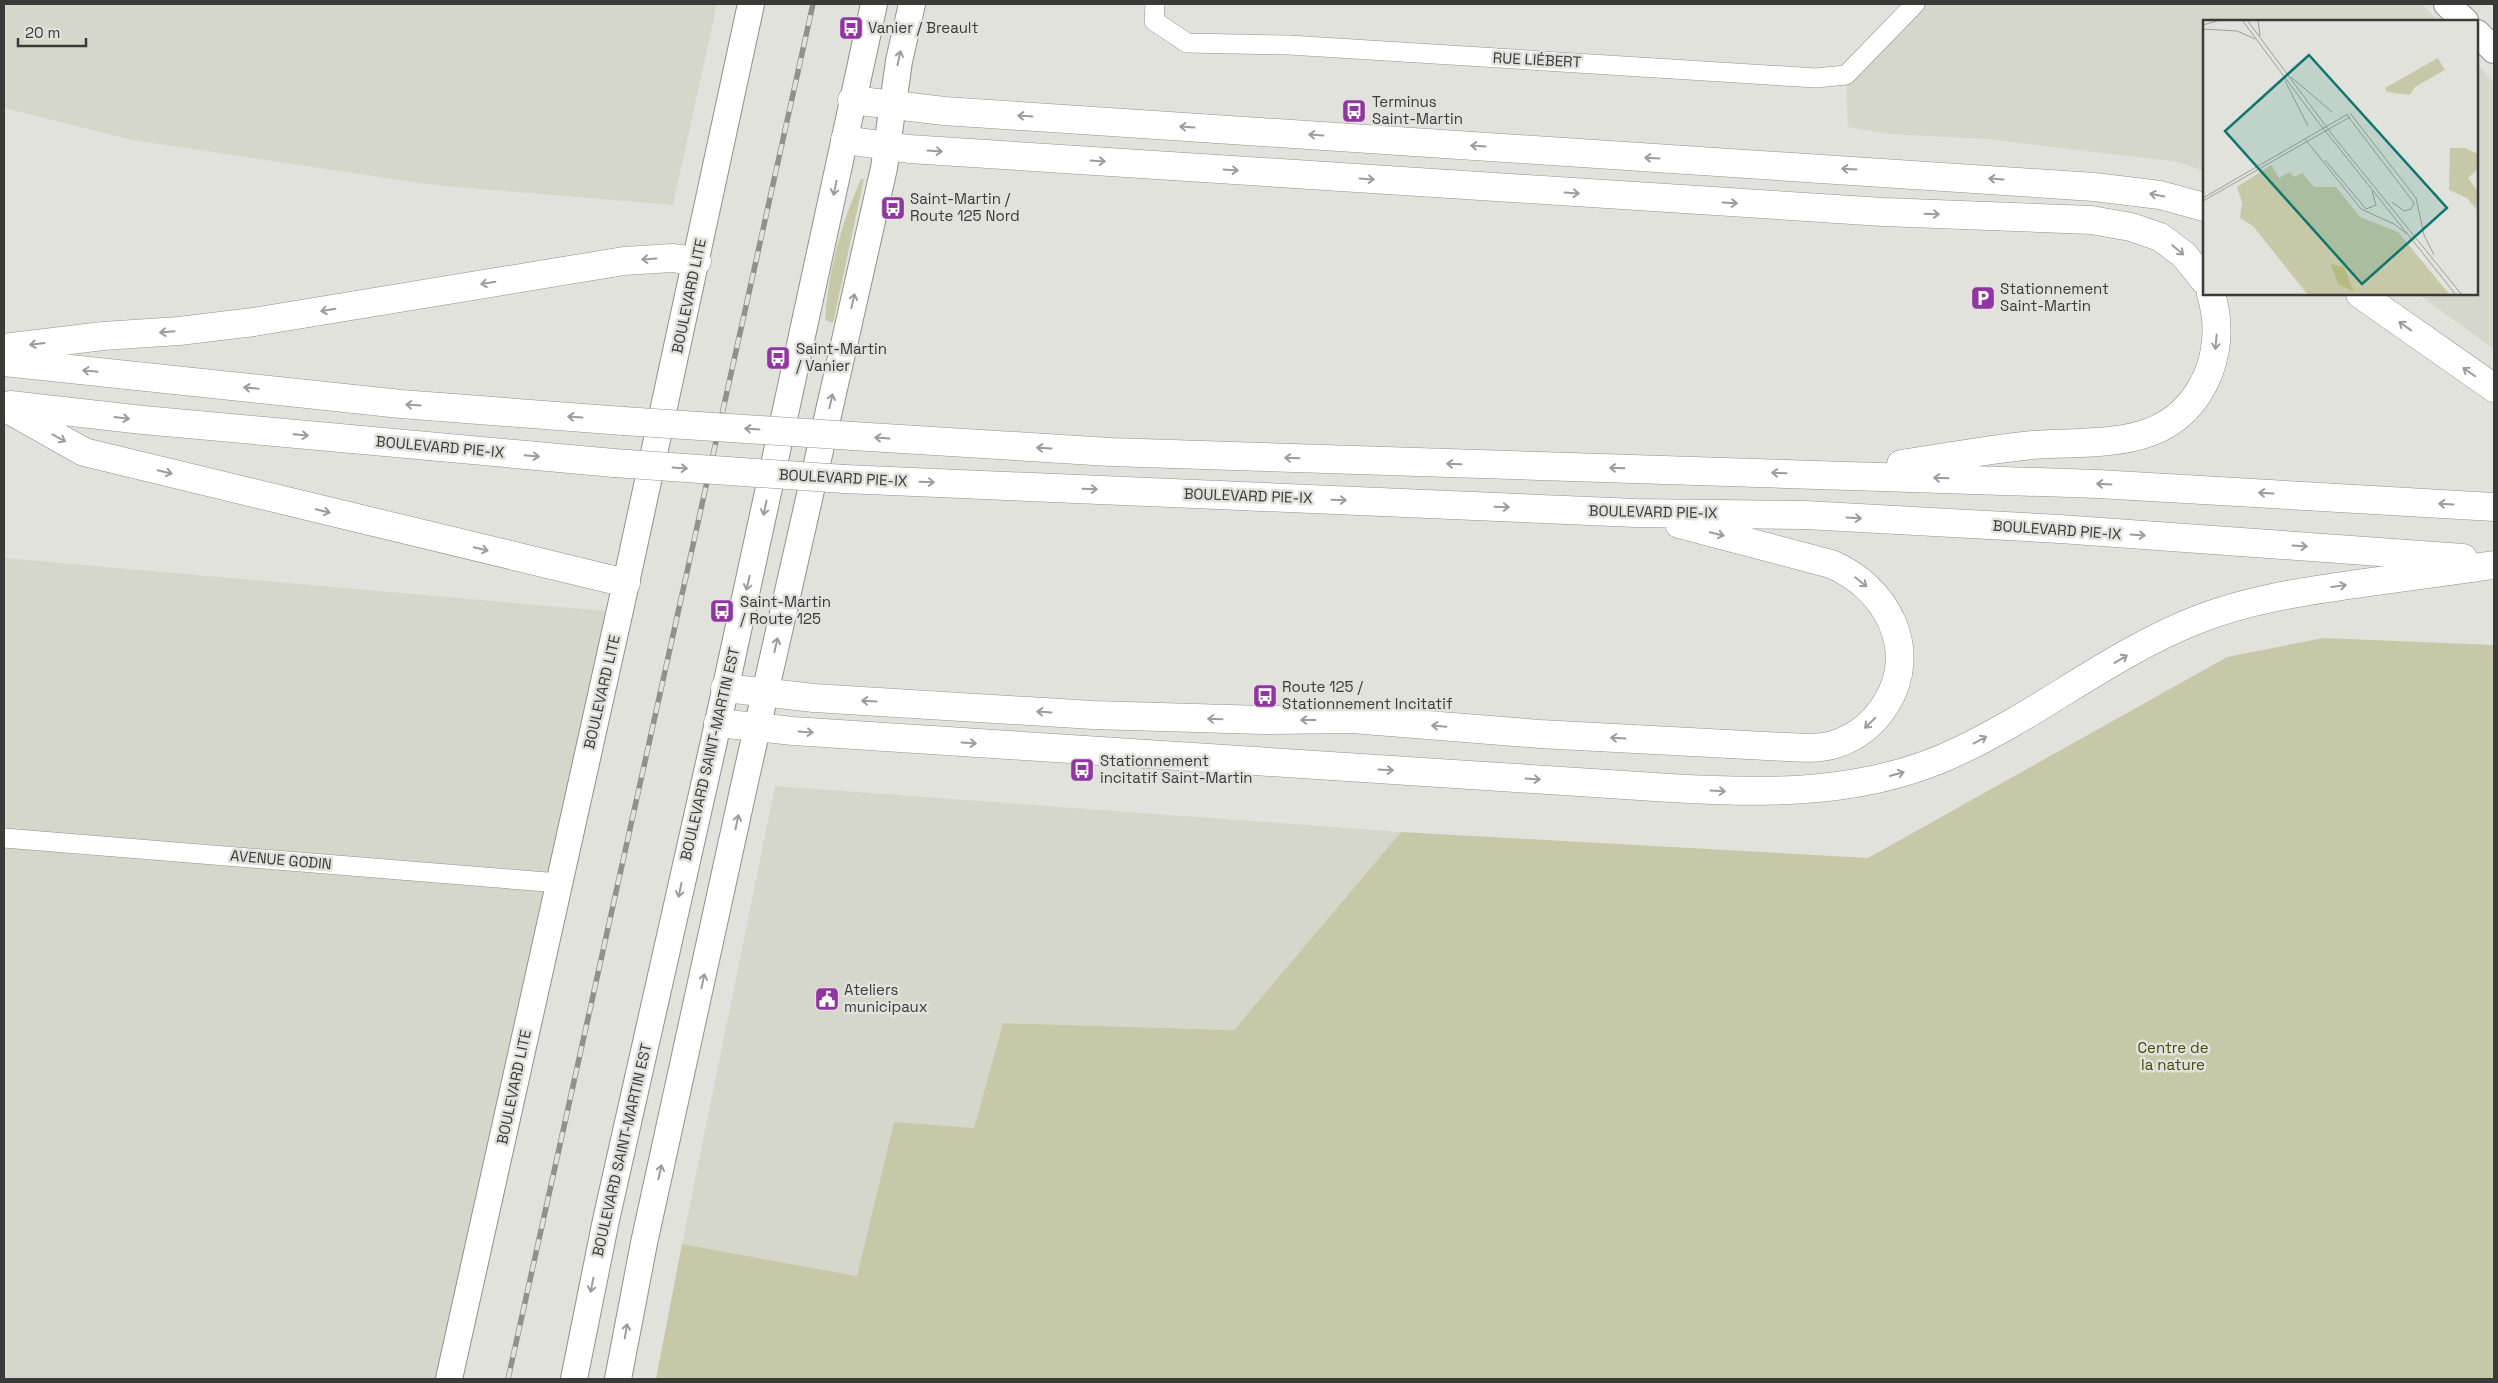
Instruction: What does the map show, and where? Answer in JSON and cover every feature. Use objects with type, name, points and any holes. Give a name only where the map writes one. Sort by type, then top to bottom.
[{"type":"highway","points":[[852,100],[892,106],[2094,187],[2160,195],[2203,207]]},
{"type":"highway","points":[[845,140],[887,147],[1691,201],[1883,212],[2091,220],[2136,228],[2160,237],[2184,255],[2203,279]]},
{"type":"highway","points":[[4,348],[103,336],[179,331],[254,322],[624,261],[672,258],[697,261]]},
{"type":"highway","points":[[1828,474],[2032,445],[2118,441],[2157,431],[2183,412],[2195,398],[2207,375],[2213,359],[2217,332],[2216,311],[2211,295]]},
{"type":"highway","points":[[2361,295],[2494,388]]},
{"type":"highway","points":[[4,362],[391,403],[624,421],[1110,452],[2098,484],[2494,507]]},
{"type":"highway","points":[[4,406],[84,452],[626,583]]},
{"type":"highway","name":"BOULEVARD PIE-IX","points":[[4,406],[614,463],[844,479],[1636,513],[1815,516],[2079,530],[2494,560]]},
{"type":"highway","points":[[725,688],[814,698],[1093,715],[1263,720],[1352,719],[1550,735],[1805,748],[1827,746],[1845,740],[1863,730],[1878,716],[1894,689],[1899,671],[1900,653],[1897,634],[1889,615],[1865,585],[1848,573],[1823,562],[1636,513]]},
{"type":"highway","points":[[718,723],[758,728],[1670,788],[1759,792],[1809,790],[1886,777],[1915,769],[1960,751],[2171,632],[2235,606],[2291,593],[2494,565]]},
{"type":"main road","name":"BOULEVARD LITE","points":[[449,1379],[697,261],[752,4]]},
{"type":"main road","name":"BOULEVARD SAINT-MARTIN EST","points":[[574,1379],[606,1220],[718,723],[874,4]]},
{"type":"main road","points":[[618,1379],[644,1243],[887,147],[899,61],[912,4]]},
{"type":"main road","points":[[2447,4],[2464,20]]},
{"type":"main road","points":[[2478,34],[2494,50]]},
{"type":"street","name":"RUE LIÉBERT","points":[[1155,4],[1154,21],[1187,44],[1289,45],[1816,78],[1846,75],[1915,4]]},
{"type":"street","name":"AVENUE GODIN","points":[[4,838],[559,883]]},
{"type":"shaded area","points":[[4,4],[717,4],[673,205],[433,185],[132,140],[4,108]]},
{"type":"shaded area","points":[[1915,4],[2422,4],[2437,20],[2203,20],[2203,171],[2178,162],[1987,139],[1889,134],[1848,127],[1846,75]]},
{"type":"shaded area","points":[[2478,65],[2494,83],[2494,349],[2419,295],[2478,295]]},
{"type":"shaded area","points":[[4,558],[605,611],[559,883],[449,1379],[4,1379]]},
{"type":"shaded area","points":[[775,786],[1401,832],[1234,1030],[1003,1023],[974,1128],[894,1123],[857,1276],[682,1244]]},
{"type":"green space","points":[[861,179],[864,179],[833,323],[825,320],[832,266],[847,213]]},
{"type":"green space","name":"Centre de la nature","points":[[2323,638],[2494,645],[2494,1379],[656,1379],[682,1244],[857,1276],[894,1122],[974,1128],[1003,1023],[1234,1030],[1401,832],[1868,858],[2227,657]]},
{"type":"railway","points":[[508,1379],[813,4]]},
{"type":"place","name":"Vanier / Breault","points":[[851,28]]},
{"type":"place","name":"Terminus Saint-Martin","points":[[1354,111]]},
{"type":"place","name":"Saint-Martin / Route 125 Nord","points":[[893,208]]},
{"type":"place","name":"Stationnement Saint-Martin","points":[[1983,298]]},
{"type":"place","name":"Saint-Martin / Vanier","points":[[778,358]]},
{"type":"place","name":"Saint-Martin / Route 125","points":[[722,611]]},
{"type":"place","name":"Route 125 / Stationnement Incitatif","points":[[1265,696]]},
{"type":"place","name":"Stationnement incitatif Saint-Martin","points":[[1082,770]]},
{"type":"place","name":"Ateliers municipaux","points":[[827,999]]}]
